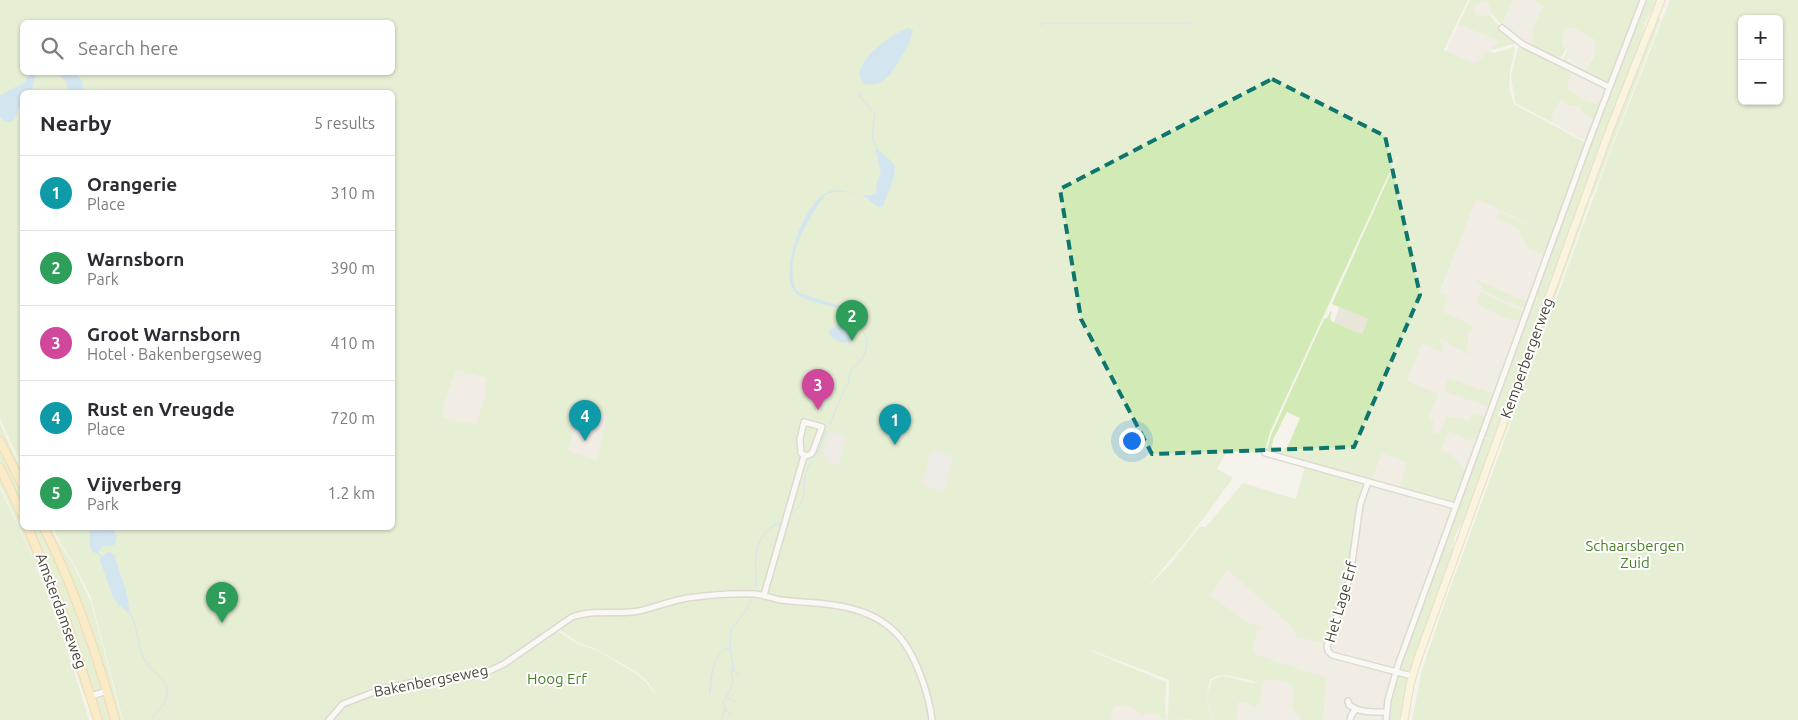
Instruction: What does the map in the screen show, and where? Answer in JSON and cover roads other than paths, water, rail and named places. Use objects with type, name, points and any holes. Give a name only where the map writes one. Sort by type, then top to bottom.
[{"type":"main road","name":"Kemperbergerweg","points":[[1404,720],[1412,676],[1610,129],[1661,0]]},
{"type":"main road","points":[[0,441],[20,480]]},
{"type":"main road","points":[[0,468],[20,510]]},
{"type":"main road","name":"Amsterdamseweg","points":[[29,530],[59,602],[98,720]]},
{"type":"main road","name":"Amsterdamseweg","points":[[45,530],[82,614],[115,720]]},
{"type":"street","name":"Kemperbergerweg","points":[[1386,720],[1390,690],[1455,506],[1609,87],[1643,0]]},
{"type":"street","points":[[1502,28],[1522,44],[1609,87]]},
{"type":"street","points":[[804,422],[822,427],[811,454],[804,456],[801,453],[800,447],[804,422]]},
{"type":"street","points":[[1265,453],[1455,506]]},
{"type":"street","points":[[764,596],[804,456]]},
{"type":"street","name":"Het Lage Erf","points":[[1368,482],[1360,505],[1350,577],[1327,649],[1332,655],[1396,672]]},
{"type":"street","name":"Bakenbergseweg","points":[[329,720],[343,704],[382,689],[415,682],[470,677],[489,671],[504,664],[572,617],[582,614],[637,611],[686,598],[747,594],[780,600],[831,604],[872,616],[896,634],[912,656],[923,685],[932,720]]},
{"type":"street","points":[[1396,672],[1412,676]]},
{"type":"street","points":[[91,696],[107,691]]},
{"type":"street","points":[[1348,701],[1349,705],[1355,710],[1386,712]]},
{"type":"street","points":[[1350,720],[1355,710]]},
{"type":"water","points":[[908,28],[913,30],[910,42],[890,74],[877,84],[864,84],[859,75],[865,60],[886,40]]},
{"type":"water","points":[[29,75],[36,75],[32,90],[20,90],[20,104],[16,116],[11,122],[6,122],[0,117],[0,95],[25,82]]},
{"type":"water","points":[[58,75],[76,75],[82,80],[84,90],[68,90],[66,81]]},
{"type":"water","points":[[876,149],[894,165],[895,169],[891,185],[881,207],[860,195],[866,196],[876,193],[877,182],[881,173]]},
{"type":"water","points":[[841,190],[849,192],[835,192],[825,195],[804,228],[795,252],[793,265],[796,290],[802,294],[847,308],[848,326],[854,337],[852,342],[845,343],[832,337],[828,331],[842,322],[845,315],[844,310],[810,301],[798,295],[790,281],[790,268],[797,237],[811,208],[819,198],[828,192]]},
{"type":"water","points":[[89,530],[113,530],[116,538],[114,545],[102,546],[98,553],[102,556],[109,552],[115,555],[128,599],[129,614],[113,597],[100,560],[101,557],[92,551]]},
{"type":"waterway","points":[[1039,25],[1045,23],[1191,23]]},
{"type":"waterway","points":[[861,92],[861,98],[875,114],[872,135],[877,150]]},
{"type":"waterway","points":[[830,425],[848,383],[851,371],[861,360],[866,348],[867,342],[864,332],[860,328],[847,323]]},
{"type":"waterway","points":[[818,453],[827,431]]},
{"type":"waterway","points":[[790,515],[802,502],[805,475],[813,460]]},
{"type":"waterway","points":[[755,589],[757,549],[768,530],[781,522]]},
{"type":"waterway","points":[[721,720],[725,708],[723,702],[733,682],[731,676],[733,666],[730,649],[731,629],[745,612],[752,598]]},
{"type":"waterway","points":[[130,614],[135,625],[143,656],[149,666],[163,680],[167,689],[167,698],[151,720]]},
{"type":"waterway","points":[[710,693],[712,675],[717,659],[724,649],[730,648]]},
{"type":"waterway","points":[[732,670],[740,674]]},
{"type":"waterway","points":[[726,697],[734,701]]},
{"type":"waterway","points":[[725,710],[730,713],[730,716]]},
{"type":"place","name":"Warnsborn","points":[[852,341]]},
{"type":"place","name":"Groot Warnsborn","points":[[818,410]]},
{"type":"place","name":"Rust en Vreugde","points":[[585,441]]},
{"type":"place","name":"Orangerie","points":[[895,445]]},
{"type":"place","name":"Vijverberg","points":[[222,623]]},
{"type":"park label","name":"Schaarsbergen Zuid","points":[[1635,554]]},
{"type":"park label","name":"Hoog Erf","points":[[557,679]]}]
